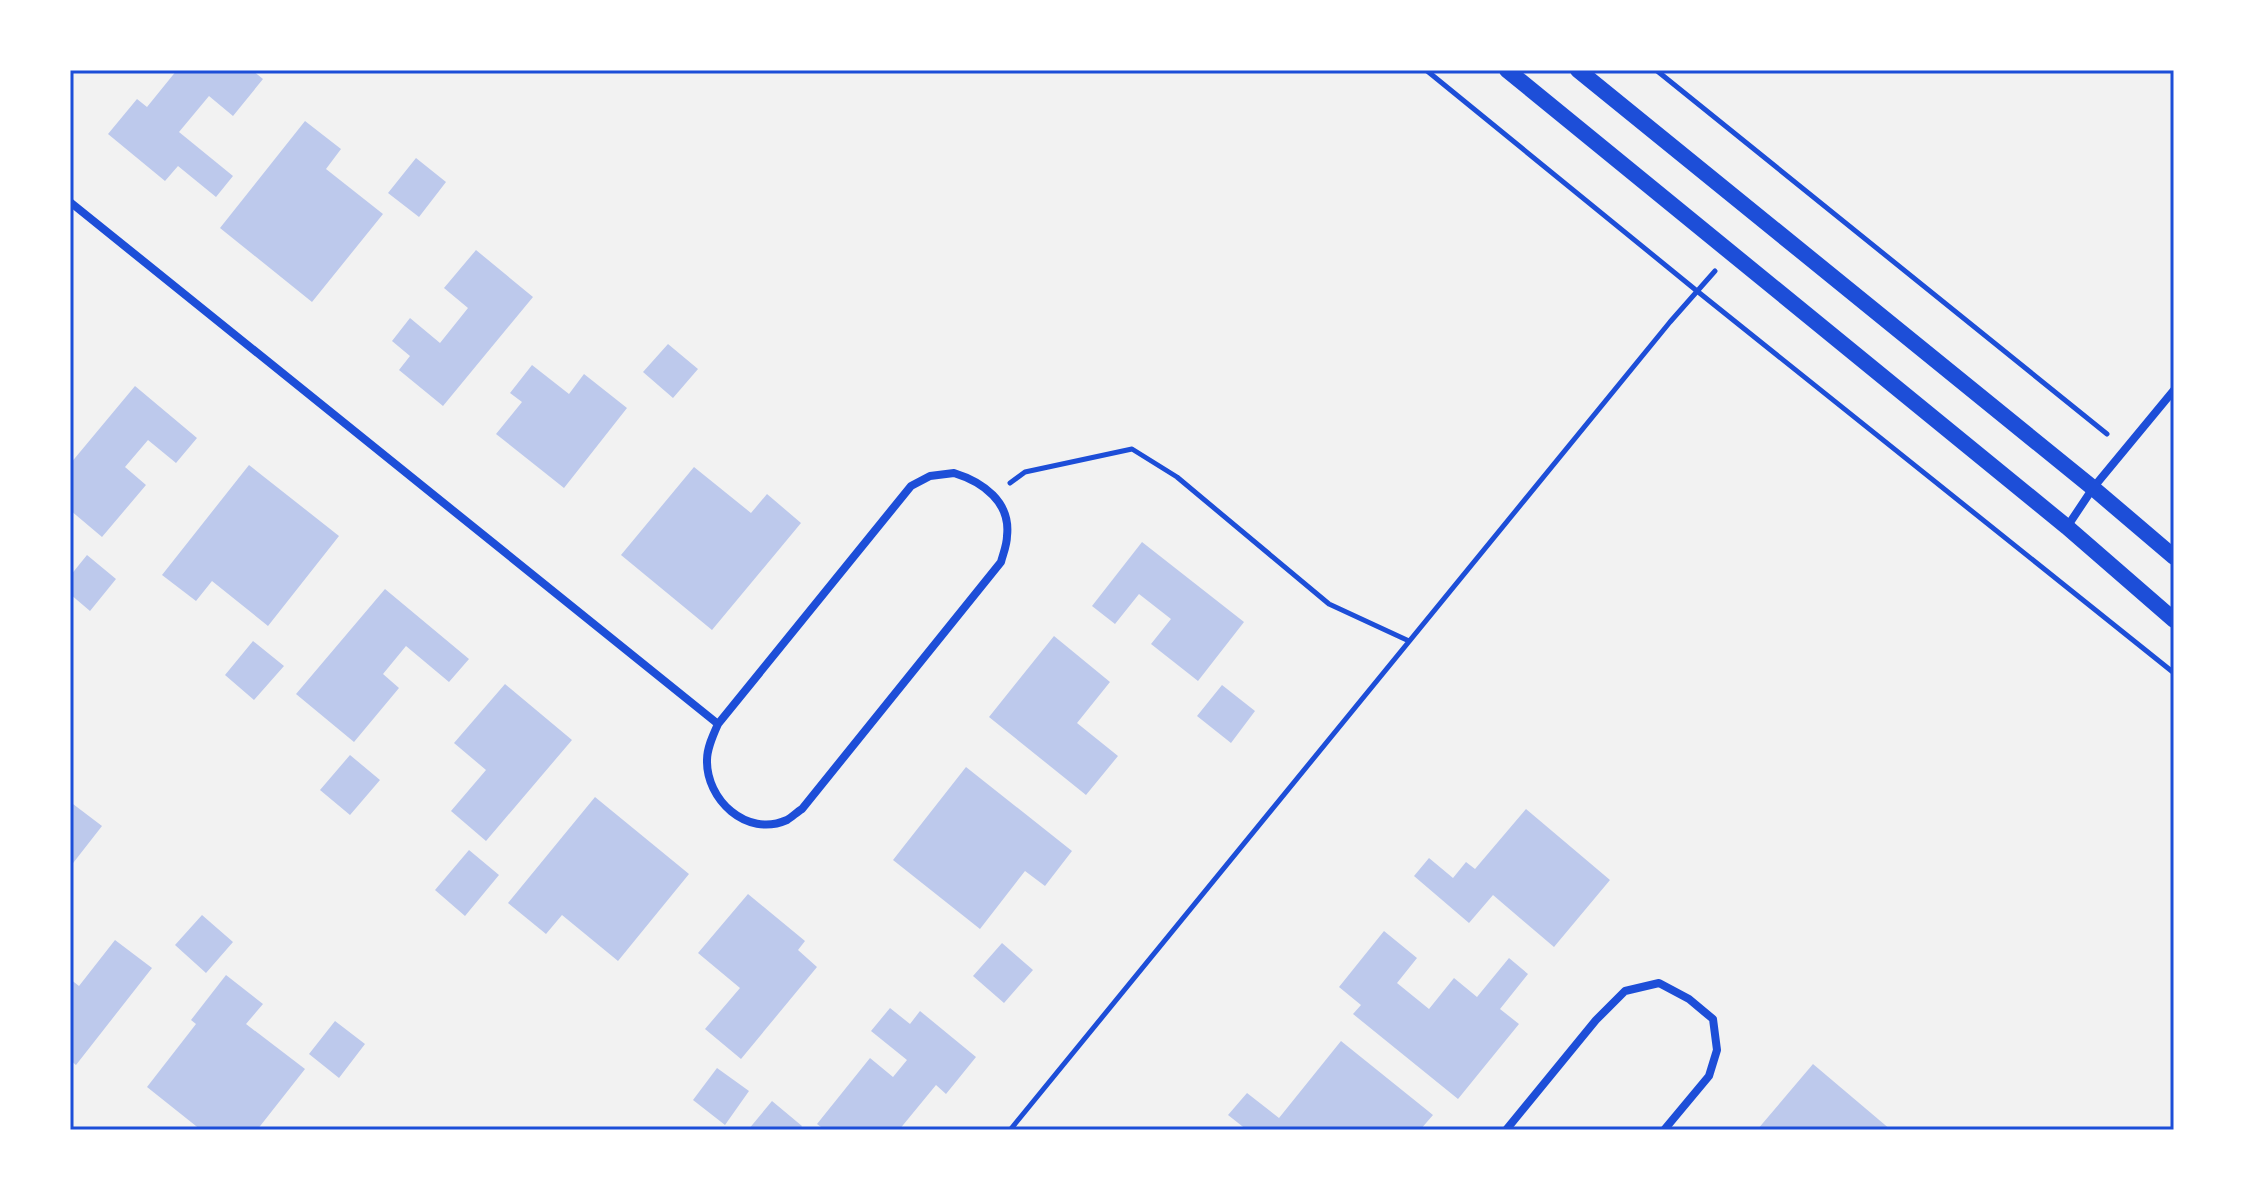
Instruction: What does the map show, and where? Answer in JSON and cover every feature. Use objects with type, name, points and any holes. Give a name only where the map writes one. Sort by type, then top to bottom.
[{"type":"main road","points":[[1507,70],[2067,527],[2174,620]]},
{"type":"main road","points":[[1578,70],[2174,557]]},
{"type":"street","points":[[70,202],[718,724]]},
{"type":"street","points":[[2067,527],[2093,488],[2174,390]]},
{"type":"street","points":[[954,473],[975,479],[994,494],[1006,516],[1008,536],[1001,562],[802,809],[785,820],[763,824],[738,817],[723,806],[709,783],[707,757],[718,724],[911,486],[930,476],[954,473]]},
{"type":"street","points":[[1506,1130],[1596,1020],[1625,991],[1659,983],[1689,999],[1713,1019],[1717,1050],[1709,1076],[1664,1130]]},
{"type":"path","points":[[1426,70],[2174,673]]},
{"type":"path","points":[[1656,70],[2125,449]]},
{"type":"path","points":[[1010,1130],[1731,252]]},
{"type":"path","points":[[994,494],[1025,472],[1132,449],[1177,477],[1329,604],[1409,641]]},
{"type":"building","points":[[177,70],[252,70],[263,79],[233,116],[209,96],[179,132],[233,176],[216,197],[178,166],[165,181],[108,134],[137,99],[147,107]]},
{"type":"building","points":[[305,121],[341,149],[326,169],[383,214],[312,302],[220,228]]},
{"type":"building","points":[[416,158],[446,182],[419,217],[388,193]]},
{"type":"building","points":[[476,250],[533,297],[443,406],[399,370],[410,356],[392,341],[410,318],[440,343],[468,308],[444,288]]},
{"type":"building","points":[[668,344],[698,369],[673,398],[643,372]]},
{"type":"building","points":[[532,365],[569,394],[584,374],[627,408],[564,488],[496,434],[522,402],[510,393]]},
{"type":"building","points":[[135,386],[197,438],[176,463],[148,440],[125,467],[146,485],[102,537],[70,510],[70,464]]},
{"type":"building","points":[[249,465],[339,536],[268,626],[212,581],[196,601],[162,575]]},
{"type":"building","points":[[694,467],[751,513],[767,494],[801,523],[712,630],[621,555]]},
{"type":"building","points":[[1142,542],[1244,622],[1198,681],[1151,644],[1171,619],[1139,594],[1115,624],[1092,606]]},
{"type":"building","points":[[87,555],[116,579],[90,611],[70,594],[70,576]]},
{"type":"building","points":[[385,589],[469,659],[449,682],[406,646],[383,674],[399,688],[354,742],[296,694]]},
{"type":"building","points":[[1054,636],[1110,682],[1077,723],[1118,756],[1086,795],[989,717]]},
{"type":"building","points":[[253,641],[284,666],[254,700],[225,675]]},
{"type":"building","points":[[505,684],[572,740],[486,841],[451,811],[486,770],[454,743]]},
{"type":"building","points":[[1222,685],[1255,711],[1231,743],[1197,716]]},
{"type":"building","points":[[350,755],[380,780],[350,815],[320,790]]},
{"type":"building","points":[[966,767],[1072,851],[1045,886],[1025,871],[980,929],[893,860]]},
{"type":"building","points":[[595,797],[689,874],[618,961],[562,915],[546,934],[508,903]]},
{"type":"building","points":[[73,804],[102,826],[70,867],[70,809]]},
{"type":"building","points":[[1526,809],[1610,880],[1554,947],[1493,895],[1469,923],[1414,876],[1429,858],[1453,878],[1466,862],[1475,869]]},
{"type":"building","points":[[469,850],[499,875],[465,916],[435,890]]},
{"type":"building","points":[[748,894],[805,941],[798,950],[817,967],[741,1059],[705,1029],[740,988],[698,953]]},
{"type":"building","points":[[202,915],[233,942],[206,973],[175,945]]},
{"type":"building","points":[[1384,931],[1417,958],[1397,983],[1429,1009],[1454,978],[1477,997],[1509,958],[1528,974],[1500,1009],[1519,1024],[1458,1099],[1353,1014],[1361,1005],[1339,987]]},
{"type":"building","points":[[115,940],[152,968],[76,1065],[70,1060],[70,979],[79,986]]},
{"type":"building","points":[[1002,943],[1033,970],[1004,1003],[973,976]]},
{"type":"building","points":[[226,975],[263,1004],[246,1024],[305,1069],[257,1130],[201,1130],[147,1087],[196,1024],[191,1020]]},
{"type":"building","points":[[890,1008],[910,1024],[920,1011],[976,1057],[946,1094],[936,1085],[899,1130],[825,1130],[817,1124],[870,1058],[893,1077],[907,1060],[871,1031]]},
{"type":"building","points":[[335,1021],[365,1044],[339,1078],[309,1054]]},
{"type":"building","points":[[1341,1041],[1433,1115],[1420,1130],[1247,1130],[1228,1115],[1247,1093],[1279,1118]]},
{"type":"building","points":[[1813,1064],[1891,1130],[1757,1130]]},
{"type":"building","points":[[717,1068],[749,1091],[725,1125],[693,1100]]},
{"type":"building","points":[[772,1101],[802,1126],[799,1130],[748,1130]]}]
